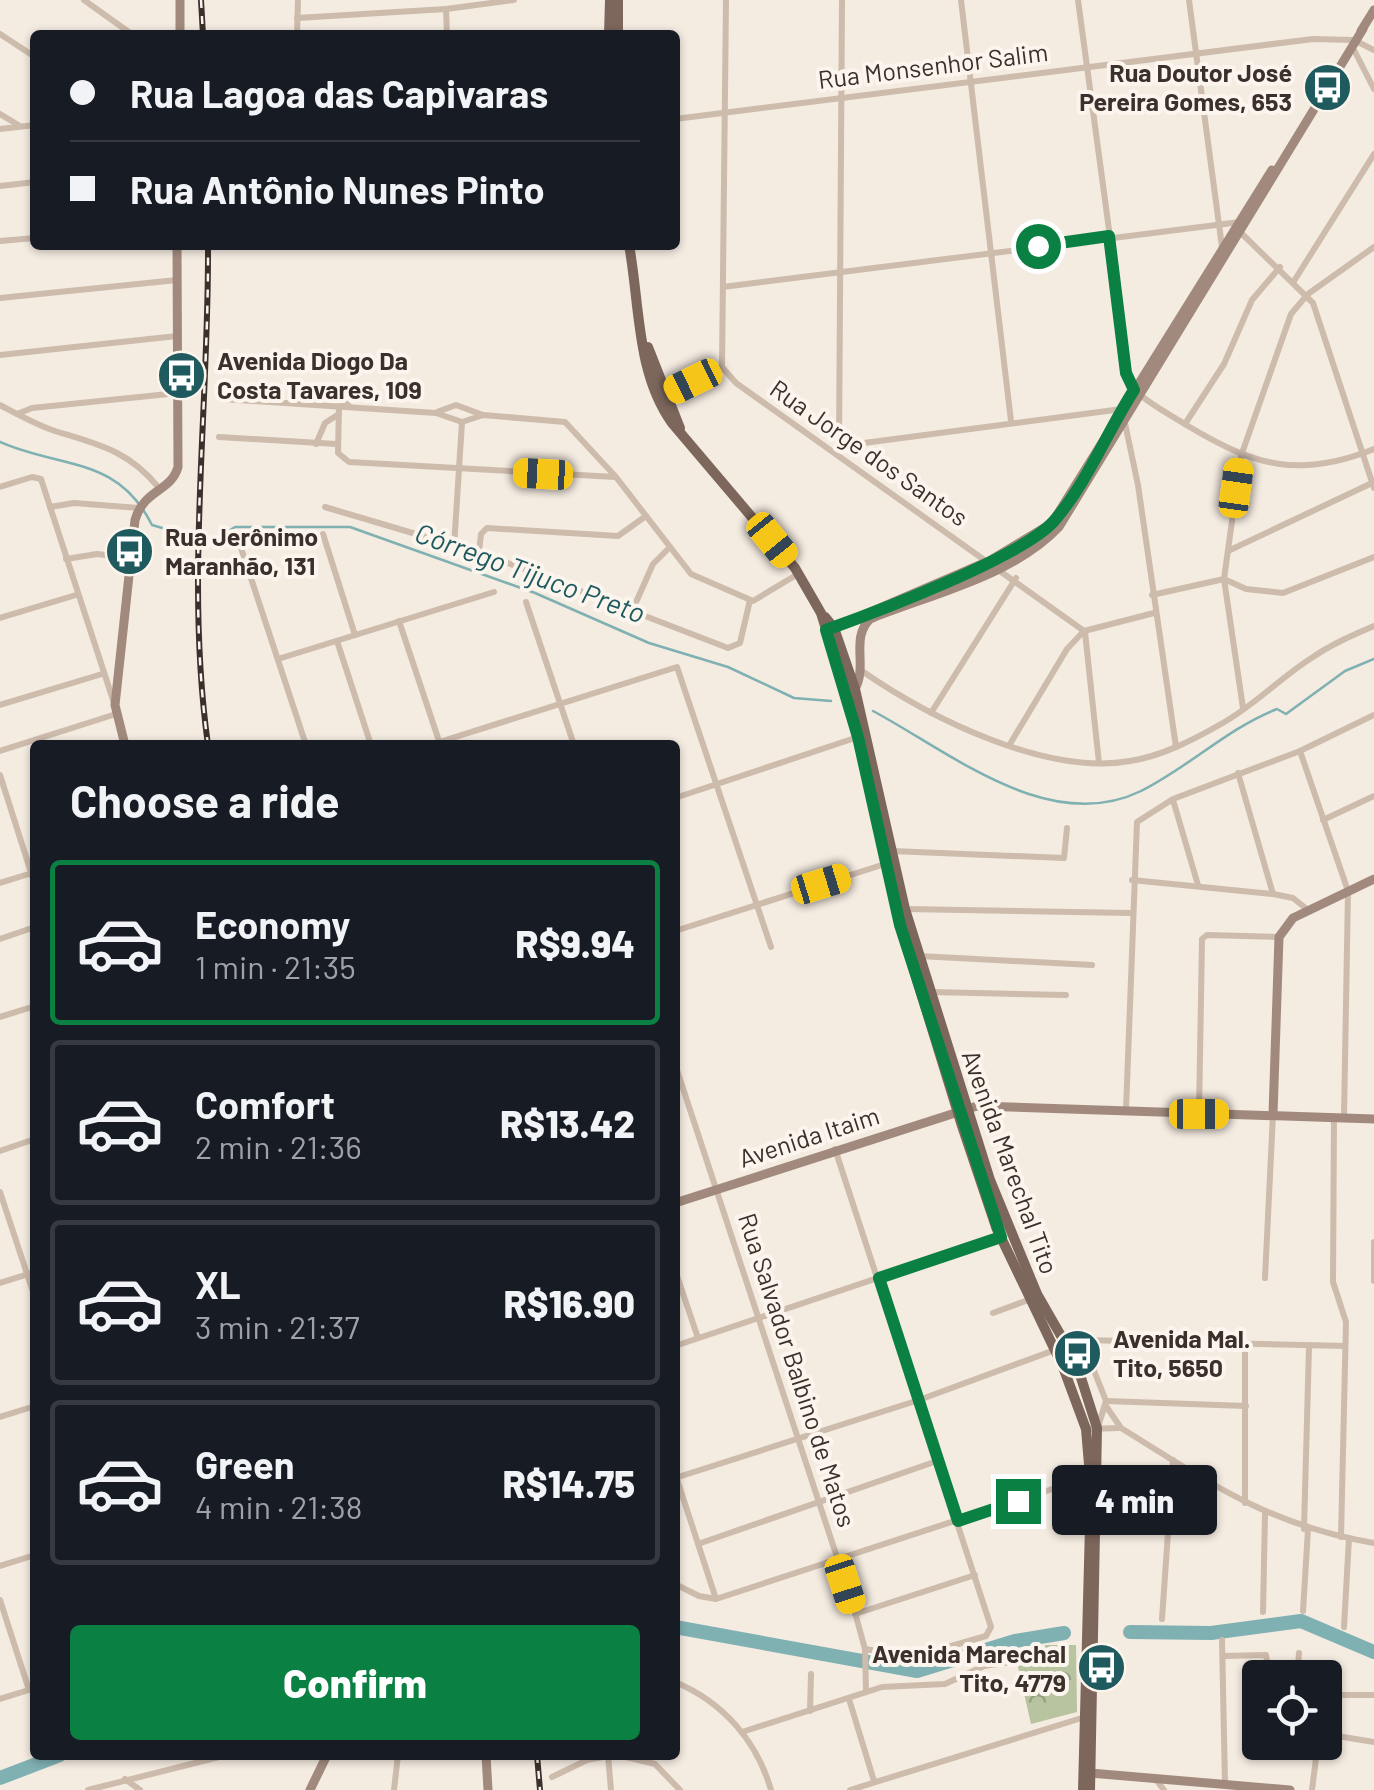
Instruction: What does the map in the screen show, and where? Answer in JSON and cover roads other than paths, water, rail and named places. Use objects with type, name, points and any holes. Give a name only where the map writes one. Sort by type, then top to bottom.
[{"type":"main road","points":[[609,30],[610,0]]},
{"type":"main road","points":[[618,0],[618,30]]},
{"type":"main road","name":"Avenida Marechal Tito","points":[[630,250],[645,341],[661,397],[680,429],[799,573],[834,628],[855,689],[905,910],[961,1109],[1092,1428],[1100,1489],[1090,1772],[1086,1790]]},
{"type":"main road","name":"Avenida Marechal Tito","points":[[834,628],[885,864],[1001,1237],[1031,1299],[1061,1348]]},
{"type":"main road","name":"Avenida Marechal Tito","points":[[1086,1790],[1092,1428]]},
{"type":"main road","points":[[1084,1734],[1086,1768],[1090,1772]]},
{"type":"street","points":[[84,0],[126,30]]},
{"type":"street","points":[[180,0],[180,30]]},
{"type":"street","points":[[297,30],[298,0]]},
{"type":"street","points":[[297,18],[514,0]]},
{"type":"street","points":[[661,397],[722,367],[726,0]]},
{"type":"street","points":[[841,446],[842,0]]},
{"type":"street","points":[[960,0],[1011,421]]},
{"type":"street","points":[[1078,0],[1126,373],[1137,393],[1241,456],[1302,467],[1374,449]]},
{"type":"street","points":[[1189,0],[1223,250]]},
{"type":"street","points":[[1137,393],[1374,10]]},
{"type":"street","points":[[0,34],[30,54]]},
{"type":"street","name":"Rua Monsenhor Salim","points":[[680,118],[1313,38],[1373,49]]},
{"type":"street","points":[[1354,44],[1374,90]]},
{"type":"street","points":[[1366,70],[1373,49]]},
{"type":"street","points":[[0,114],[20,126]]},
{"type":"street","points":[[0,129],[30,125]]},
{"type":"street","points":[[1294,281],[1374,154]]},
{"type":"street","points":[[0,186],[30,183]]},
{"type":"street","points":[[723,287],[1218,222],[1239,228],[1308,294],[1373,486],[1228,551]]},
{"type":"street","points":[[855,689],[862,671],[860,632],[870,619],[994,564],[1052,524],[1239,228]]},
{"type":"street","points":[[0,242],[30,239]]},
{"type":"street","points":[[1244,710],[1224,579],[1241,456],[1291,314],[1308,294],[1374,249]]},
{"type":"street","points":[[116,709],[139,507],[148,496],[174,480],[178,467],[177,250]]},
{"type":"street","points":[[1185,424],[1224,364],[1252,300],[1280,268]]},
{"type":"street","points":[[0,298],[177,280]]},
{"type":"street","points":[[0,355],[177,336]]},
{"type":"street","name":"Rua Jorge dos Santos","points":[[722,367],[736,383],[1016,578],[1084,631]]},
{"type":"street","points":[[18,414],[32,408],[178,393]]},
{"type":"street","points":[[305,403],[317,397],[336,398],[349,406]]},
{"type":"street","points":[[222,399],[305,403],[339,410]]},
{"type":"street","points":[[436,413],[456,405],[483,415],[565,422],[616,477],[696,577],[750,600],[764,598],[799,573]]},
{"type":"street","points":[[0,406],[57,432],[114,448],[144,470],[159,488]]},
{"type":"street","points":[[316,444],[324,424],[349,406],[436,413],[462,422],[483,415]]},
{"type":"street","points":[[339,410],[336,444],[339,456],[349,462],[616,477]]},
{"type":"street","points":[[828,450],[1011,421],[1125,413]]},
{"type":"street","points":[[1125,413],[1176,747]]},
{"type":"street","points":[[454,546],[462,422]]},
{"type":"street","points":[[219,437],[336,444]]},
{"type":"street","points":[[0,486],[39,478],[124,740]]},
{"type":"street","points":[[50,507],[74,503],[139,507]]},
{"type":"street","points":[[325,507],[479,552],[734,648],[743,637],[750,600]]},
{"type":"street","points":[[479,552],[480,534],[487,528],[618,536],[646,516]]},
{"type":"street","points":[[323,534],[355,635]]},
{"type":"street","points":[[240,545],[304,740]]},
{"type":"street","points":[[634,609],[653,564],[670,547]]},
{"type":"street","points":[[66,558],[97,554],[132,558]]},
{"type":"street","points":[[1152,594],[1224,579],[1246,589],[1284,592],[1374,557]]},
{"type":"street","points":[[834,628],[994,564]]},
{"type":"street","points":[[931,713],[1016,578]]},
{"type":"street","points":[[278,659],[494,592]]},
{"type":"street","points":[[0,618],[76,595]]},
{"type":"street","points":[[526,602],[572,740]]},
{"type":"street","points":[[1010,744],[1067,649],[1084,631],[1154,613]]},
{"type":"street","points":[[400,621],[439,740]]},
{"type":"street","points":[[862,671],[931,713],[1051,757],[1098,764],[1152,757],[1176,747],[1244,710],[1312,657],[1374,626]]},
{"type":"street","points":[[834,628],[860,632]]},
{"type":"street","points":[[1084,631],[1098,764]]},
{"type":"street","points":[[337,640],[370,740]]},
{"type":"street","points":[[451,740],[675,666],[681,671],[771,947]]},
{"type":"street","points":[[0,706],[102,674]]},
{"type":"street","points":[[32,740],[116,709]]},
{"type":"street","points":[[1126,1112],[1132,880],[1135,830],[1140,819],[1173,799],[1300,751],[1374,715]]},
{"type":"street","points":[[680,796],[858,737]]},
{"type":"street","points":[[0,752],[30,741]]},
{"type":"street","points":[[1300,751],[1348,891],[1333,1282],[1344,1312],[1344,1627]]},
{"type":"street","points":[[1238,773],[1273,894]]},
{"type":"street","points":[[0,774],[30,863]]},
{"type":"street","points":[[1324,820],[1374,796]]},
{"type":"street","points":[[1173,799],[1198,885]]},
{"type":"street","points":[[891,851],[1064,858],[1067,828]]},
{"type":"street","points":[[680,929],[885,864]]},
{"type":"street","points":[[0,884],[30,873]]},
{"type":"street","points":[[1265,1278],[1279,937],[1293,918],[1374,878]]},
{"type":"street","points":[[1132,880],[1273,894],[1293,898],[1308,910]]},
{"type":"street","points":[[905,910],[1132,914]]},
{"type":"street","points":[[0,939],[30,929]]},
{"type":"street","points":[[1199,1114],[1203,938],[1279,937]]},
{"type":"street","points":[[918,956],[1092,965]]},
{"type":"street","points":[[930,992],[1066,995]]},
{"type":"street","points":[[0,1017],[30,1008]]},
{"type":"street","name":"Rua Salvador Balbino de Matos","points":[[680,1079],[855,1614],[865,1652],[866,1692]]},
{"type":"street","name":"Avenida Itaim","points":[[680,1201],[961,1109],[1374,1118]]},
{"type":"street","points":[[0,1151],[30,1141]]},
{"type":"street","points":[[834,1149],[940,1460],[991,1631],[913,1657],[865,1652]]},
{"type":"street","points":[[0,1192],[30,1270]]},
{"type":"street","points":[[680,1344],[1001,1237]]},
{"type":"street","points":[[1374,1242],[1374,1281]]},
{"type":"street","points":[[0,1284],[30,1273]]},
{"type":"street","points":[[680,1285],[698,1338]]},
{"type":"street","points":[[993,1313],[1031,1299]]},
{"type":"street","points":[[680,1475],[919,1400],[1082,1340],[1345,1346]]},
{"type":"street","points":[[1082,1340],[1106,1404],[1121,1428],[1265,1514],[1306,1529],[1374,1542]]},
{"type":"street","points":[[1245,1344],[1245,1502]]},
{"type":"street","points":[[1302,1611],[1309,1348]]},
{"type":"street","points":[[1106,1404],[1246,1406]]},
{"type":"street","points":[[1092,1428],[1106,1404]]},
{"type":"street","points":[[0,1417],[30,1408]]},
{"type":"street","points":[[1092,1428],[1121,1428]]},
{"type":"street","points":[[698,1544],[940,1460]]},
{"type":"street","points":[[1162,1619],[1173,1460]]},
{"type":"street","points":[[680,1586],[716,1599],[1091,1477]]},
{"type":"street","points":[[680,1488],[716,1599]]},
{"type":"street","points":[[1263,1612],[1265,1514]]},
{"type":"street","points":[[0,1566],[30,1557]]},
{"type":"street","points":[[855,1614],[975,1574]]},
{"type":"street","points":[[0,1600],[30,1683]]},
{"type":"street","points":[[1222,1640],[1225,1783]]},
{"type":"street","points":[[1298,1660],[1299,1652]]},
{"type":"street","points":[[1224,1656],[1266,1655],[1267,1660]]},
{"type":"street","points":[[742,1732],[866,1692],[945,1684],[984,1666],[1017,1661]]},
{"type":"street","points":[[810,1711],[811,1674]]},
{"type":"street","points":[[680,1685],[710,1701],[742,1732],[761,1762],[771,1790]]},
{"type":"street","points":[[0,1699],[30,1690]]},
{"type":"street","points":[[1342,1695],[1374,1695]]},
{"type":"street","points":[[849,1700],[874,1781]]},
{"type":"street","points":[[850,1790],[1085,1717]]},
{"type":"street","points":[[1342,1737],[1374,1742]]},
{"type":"street","points":[[88,1790],[205,1760]]},
{"type":"street","points":[[310,1790],[325,1760]]},
{"type":"street","points":[[394,1790],[397,1760]]},
{"type":"street","points":[[486,1760],[488,1790]]},
{"type":"street","points":[[552,1777],[598,1760]]},
{"type":"street","points":[[611,1760],[611,1790]]},
{"type":"street","points":[[635,1760],[655,1764],[680,1790]]},
{"type":"street","points":[[1312,1790],[1314,1760]]},
{"type":"street","points":[[1090,1772],[1290,1790]]},
{"type":"street","points":[[1153,1776],[1164,1790]]},
{"type":"street","points":[[124,1778],[140,1790]]},
{"type":"waterway","name":"Córrego Tijuco Preto","points":[[0,442],[104,475],[138,502],[152,525],[186,535]]},
{"type":"waterway","name":"Córrego Tijuco Preto","points":[[211,542],[235,527],[350,527],[535,593],[649,643],[728,667],[794,698],[831,701]]},
{"type":"waterway","name":"Córrego Tijuco Preto","points":[[873,711],[1001,783],[1071,803],[1106,802],[1141,791],[1259,717],[1277,709],[1286,714],[1345,671],[1374,659]]},
{"type":"waterway","points":[[1130,1632],[1211,1633],[1301,1621],[1374,1652]]},
{"type":"waterway","points":[[680,1628],[917,1671],[1015,1641],[1064,1633]]},
{"type":"waterway","points":[[0,1778],[47,1760]]},
{"type":"railway","points":[[201,0],[203,30]]},
{"type":"railway","points":[[207,740],[201,683],[198,558],[208,250]]},
{"type":"railway","points":[[537,1760],[540,1790]]},
{"type":"place","name":"Rua Doutor José Pereira Gomes, 653","points":[[1327,87]]},
{"type":"place","name":"Avenida Diogo Da Costa Tavares, 109","points":[[182,375]]},
{"type":"place","name":"Rua Jerônimo Maranhão, 131","points":[[130,551]]},
{"type":"place","name":"Avenida Mal. Tito, 5650","points":[[1078,1353]]},
{"type":"place","name":"Avenida Marechal Tito, 4779","points":[[1101,1668]]}]
